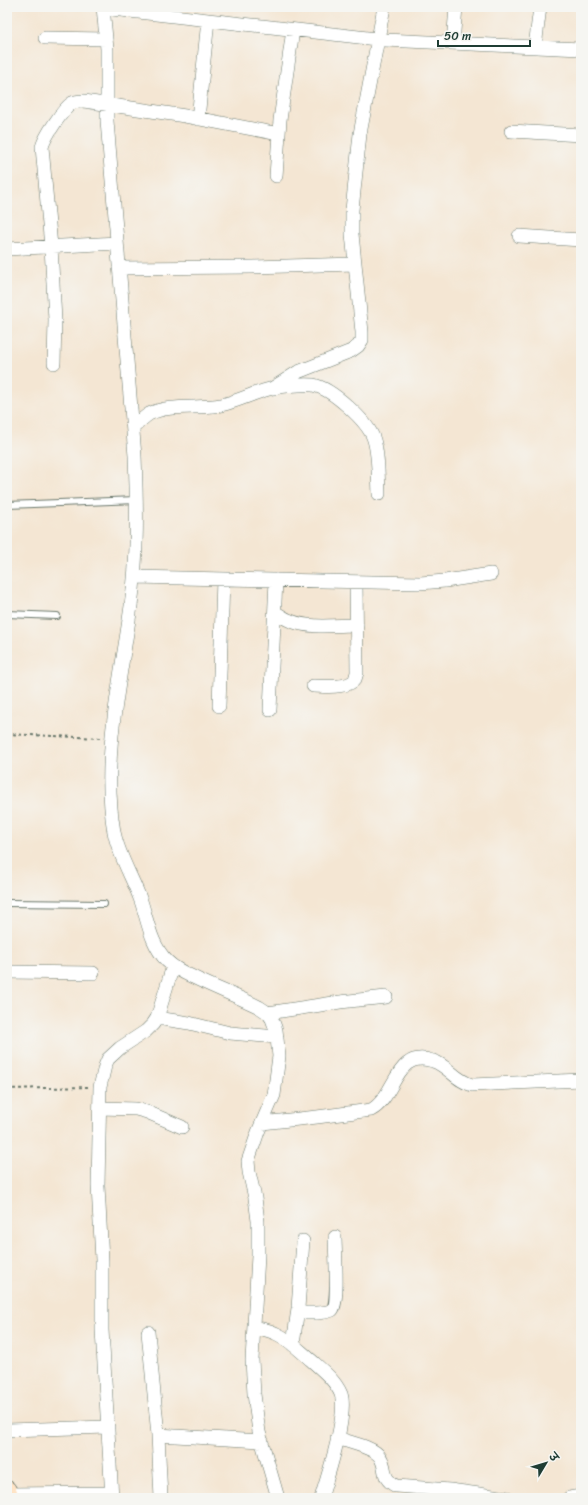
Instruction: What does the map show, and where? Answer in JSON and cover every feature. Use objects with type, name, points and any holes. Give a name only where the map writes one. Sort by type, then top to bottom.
[{"type":"street","points":[[274,388],[298,372],[333,359],[358,346],[362,340],[352,234],[352,210],[360,134],[384,7]]},
{"type":"street","points":[[453,43],[456,7]]},
{"type":"street","points":[[535,47],[540,7]]},
{"type":"street","points":[[278,1498],[262,1441],[256,1413],[254,1394],[252,1360],[258,1256],[258,1221],[255,1198],[248,1172],[248,1161],[274,1095],[277,1081],[279,1056],[276,1030],[268,1013],[258,1007],[208,985],[167,962],[159,952],[153,940],[134,882],[119,851],[114,832],[111,783],[113,716],[132,605],[136,564],[137,500],[107,121],[106,39],[103,8],[377,39],[581,49]]},
{"type":"street","points":[[198,119],[208,20]]},
{"type":"street","points":[[276,176],[279,134],[292,30]]},
{"type":"street","points":[[45,38],[106,39]]},
{"type":"street","points":[[54,362],[55,320],[51,247],[42,147],[49,132],[71,104],[84,100],[279,134]]},
{"type":"street","points":[[511,131],[581,135]]},
{"type":"street","points":[[519,236],[581,240]]},
{"type":"street","points":[[7,249],[117,243]]},
{"type":"street","points":[[119,268],[253,268],[355,264]]},
{"type":"street","points":[[132,428],[149,414],[163,410],[221,405],[274,388],[313,385],[324,389],[362,420],[370,429],[377,452],[379,494]]},
{"type":"street","points":[[134,577],[420,583],[446,581],[491,574]]},
{"type":"street","points":[[219,706],[223,578]]},
{"type":"street","points":[[270,710],[276,580]]},
{"type":"street","points":[[313,686],[340,686],[349,684],[354,680],[357,673],[356,582]]},
{"type":"street","points":[[275,612],[291,621],[301,624],[357,625]]},
{"type":"street","points":[[8,1494],[112,1495],[102,1330],[102,1260],[98,1186],[100,1087],[104,1066],[108,1059],[120,1048],[146,1031],[157,1018],[173,966]]},
{"type":"street","points":[[7,972],[93,973]]},
{"type":"street","points":[[268,1013],[340,1002],[386,997]]},
{"type":"street","points":[[157,1018],[189,1023],[230,1033],[277,1037]]},
{"type":"street","points":[[262,1123],[371,1110],[378,1107],[384,1099],[404,1065],[421,1059],[432,1060],[442,1064],[456,1078],[464,1083],[472,1085],[581,1080]]},
{"type":"street","points":[[100,1108],[136,1109],[147,1112],[182,1127]]},
{"type":"street","points":[[298,1313],[327,1312],[332,1310],[334,1307],[336,1295],[335,1237]]},
{"type":"street","points":[[293,1345],[298,1313],[303,1241]]},
{"type":"street","points":[[254,1326],[277,1334],[293,1345],[328,1376],[337,1387],[341,1395],[342,1416],[321,1498]]},
{"type":"street","points":[[148,1332],[158,1435],[161,1498]]},
{"type":"street","points":[[7,1430],[108,1427]]},
{"type":"street","points":[[158,1435],[262,1441]]},
{"type":"street","points":[[337,1438],[375,1451],[380,1456],[383,1463],[386,1478],[390,1483],[396,1486],[450,1490],[500,1497]]},
{"type":"street","points":[[569,1498],[581,1496]]},
{"type":"lane","points":[[7,505],[137,500]]},
{"type":"lane","points":[[7,614],[57,616]]},
{"type":"lane","points":[[7,903],[104,904]]},
{"type":"path","points":[[7,734],[112,739]]},
{"type":"path","points":[[7,1089],[100,1087]]}]
